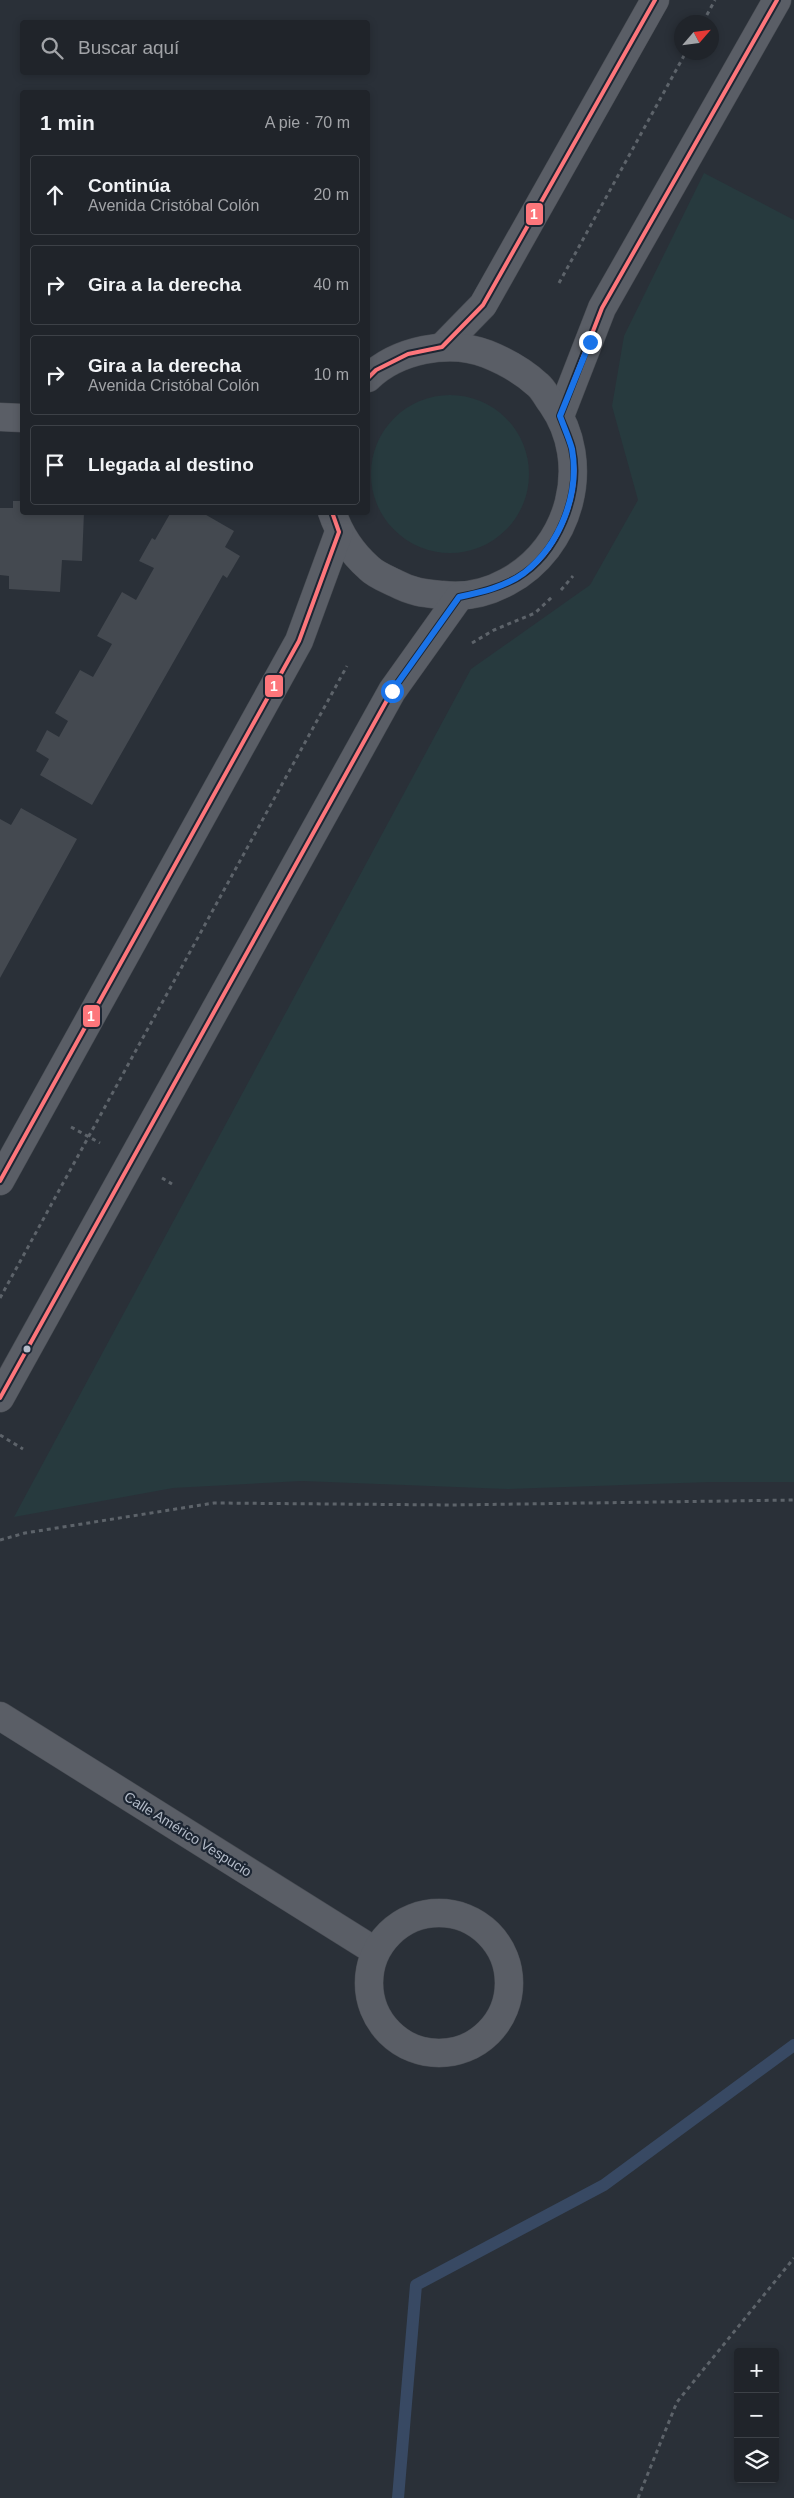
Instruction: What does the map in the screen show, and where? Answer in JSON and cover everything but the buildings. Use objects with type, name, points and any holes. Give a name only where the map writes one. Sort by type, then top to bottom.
[{"type":"street","points":[[442,347],[483,305],[655,0]]},
{"type":"street","points":[[560,416],[602,308],[777,0]]},
{"type":"street","points":[[335,522],[370,569],[412,592],[459,597],[493,589],[523,573],[548,548],[565,518],[573,484],[572,449],[560,416],[540,387],[511,364],[478,350],[442,347],[408,354],[376,370],[370,376]]},
{"type":"street","points":[[0,417],[20,418]]},
{"type":"street","points":[[2,1170],[299,641],[335,522]]},
{"type":"street","points":[[0,1398],[392,691],[459,597]]},
{"type":"street","name":"Calle Américo Vespucio","points":[[0,1716],[375,1951]]},
{"type":"street","points":[[429,1912],[462,1916],[491,1934],[508,1964],[508,1999],[493,2029],[466,2049],[432,2054],[400,2042],[376,2018],[368,1984],[375,1951],[397,1925],[429,1912]]},
{"type":"path","points":[[707,15],[715,0]]},
{"type":"path","points":[[559,283],[682,60]]},
{"type":"path","points":[[0,1298],[347,666]]},
{"type":"path","points":[[0,1435],[23,1449]]},
{"type":"path","points":[[0,1540],[25,1533],[214,1503],[452,1505],[794,1500]]},
{"type":"path","points":[[638,2498],[677,2402],[794,2258]]},
{"type":"green space","points":[[704,173],[794,220],[794,1482],[710,1482],[507,1489],[302,1481],[173,1488],[14,1517],[471,669],[590,585],[638,500],[612,406],[624,336]]},
{"type":"green space","points":[[458,395],[473,398],[487,404],[506,418],[516,430],[526,451],[529,474],[526,497],[516,518],[506,530],[494,540],[473,550],[458,553],[442,553],[427,550],[406,540],[384,518],[372,489],[371,466],[374,451],[384,430],[406,408],[435,396]]},
{"type":"waterway","points":[[398,2498],[416,2285],[604,2185],[794,2045]]},
{"type":"transit line","name":"1","points":[[370,376],[376,370],[408,354],[442,347],[483,305],[655,0]]},
{"type":"transit line","name":"1","points":[[0,1398],[392,691],[459,597],[489,590],[517,578],[532,567],[555,538],[564,521],[570,503],[574,466],[572,448],[560,416],[602,308],[777,0]]},
{"type":"transit line","name":"1","points":[[0,1181],[299,641],[339,532],[333,515]]},
{"type":"route","points":[[392,691],[459,597],[493,589],[523,573],[548,548],[565,518],[573,484],[572,449],[560,416],[590,342]]}]
